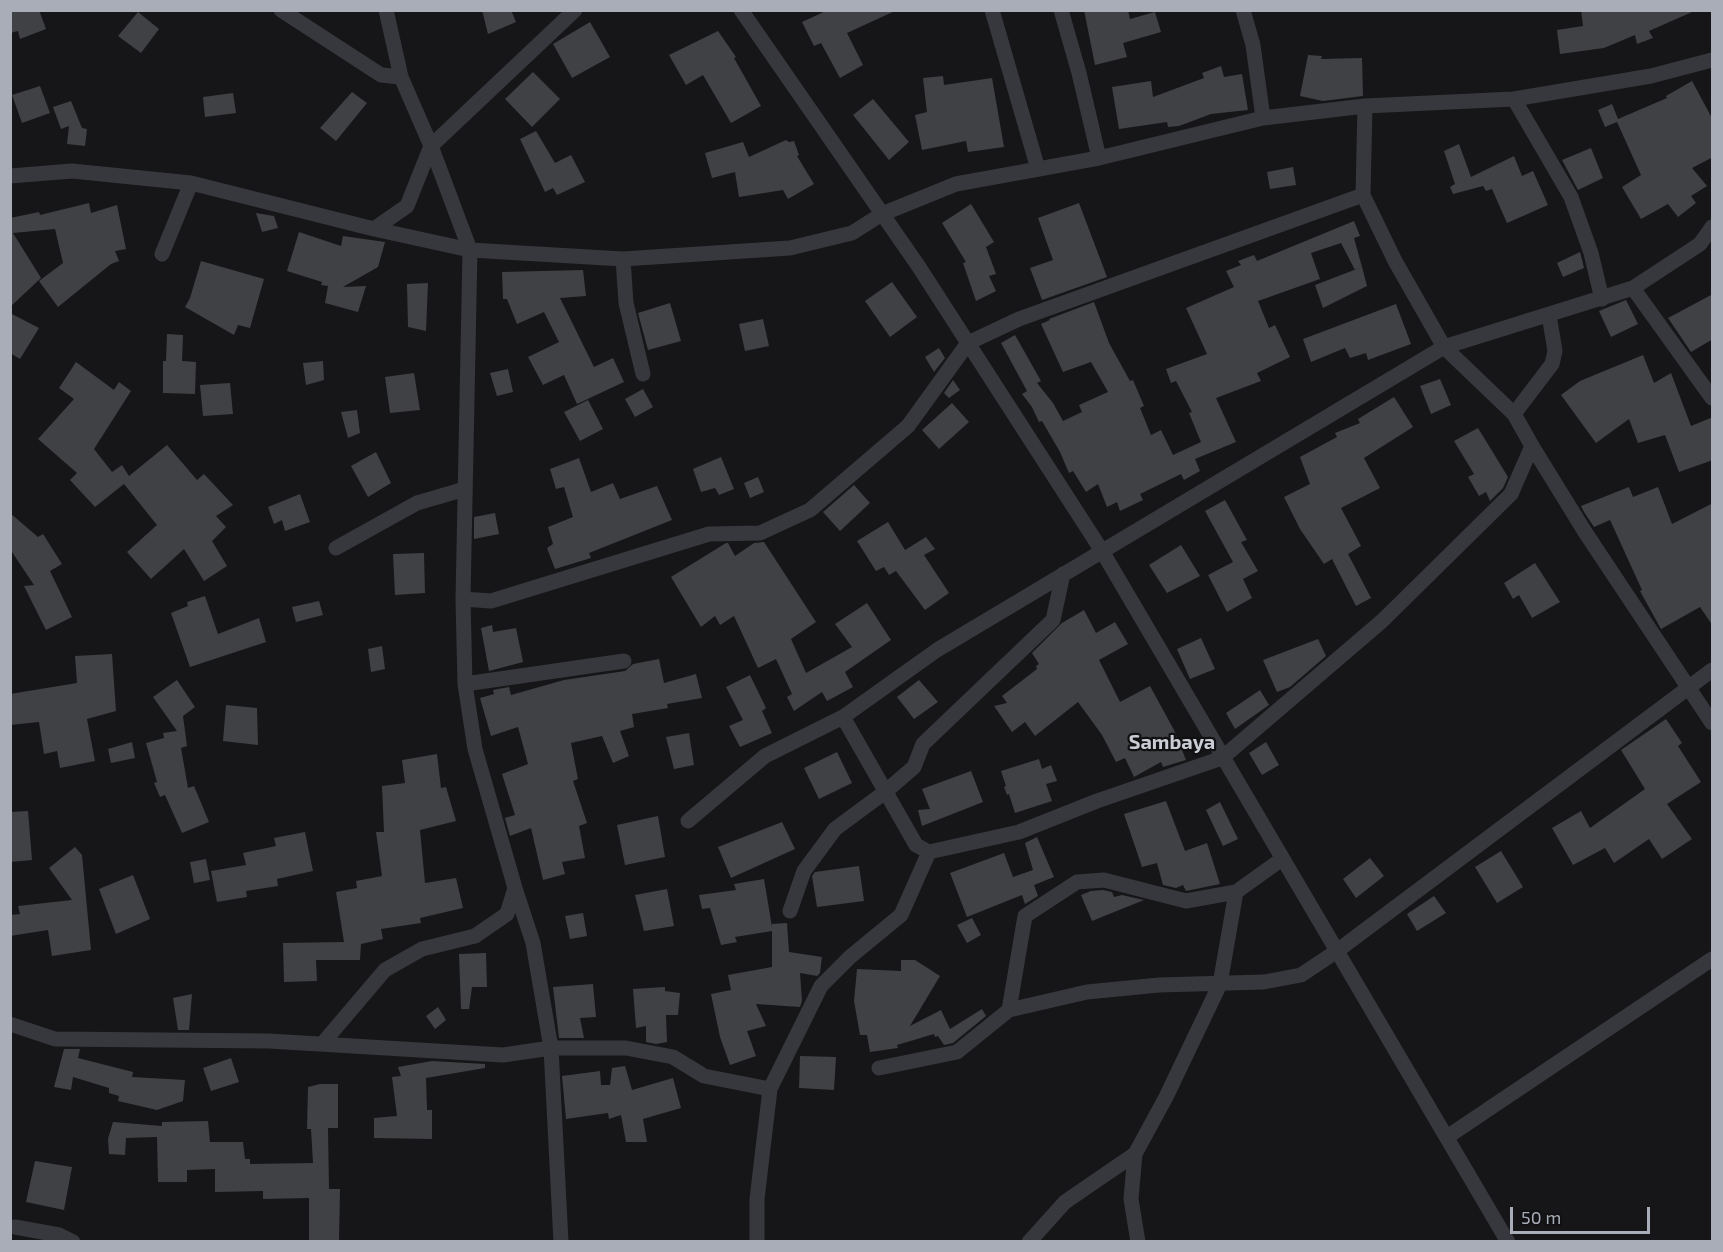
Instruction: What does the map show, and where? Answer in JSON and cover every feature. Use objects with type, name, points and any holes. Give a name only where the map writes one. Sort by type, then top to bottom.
[{"type":"street","points":[[281,10],[381,75],[401,77]]},
{"type":"street","points":[[386,10],[401,77],[431,146],[471,250],[463,599],[465,684],[476,749],[533,943],[551,1048],[561,1242]]},
{"type":"street","points":[[374,229],[408,206],[431,146],[575,10]]},
{"type":"street","points":[[741,10],[882,214],[1102,551],[1508,1242]]},
{"type":"street","points":[[992,10],[1038,169]]},
{"type":"street","points":[[1061,10],[1099,158]]},
{"type":"street","points":[[1244,10],[1253,45],[1263,118]]},
{"type":"street","points":[[10,176],[72,171],[191,183],[374,229],[471,250],[623,259],[790,248],[852,233],[882,214],[956,184],[1099,158],[1263,118],[1365,106],[1514,99],[1651,76],[1713,60]]},
{"type":"street","points":[[1514,99],[1571,197],[1591,253],[1602,299]]},
{"type":"street","points":[[1365,106],[1363,195],[1395,261],[1443,348],[1514,414],[1585,532],[1713,723]]},
{"type":"street","points":[[162,254],[191,183]]},
{"type":"street","points":[[463,599],[491,601],[710,534],[760,533],[810,510],[908,426],[968,343],[1019,319],[1363,195]]},
{"type":"street","points":[[688,821],[765,756],[843,717],[937,650],[1443,348],[1633,288],[1700,244],[1713,227]]},
{"type":"street","points":[[623,259],[626,303],[643,374]]},
{"type":"street","points":[[1633,288],[1713,398]]},
{"type":"street","points":[[1514,414],[1552,363],[1555,351],[1549,315]]},
{"type":"street","points":[[843,717],[916,845],[929,852],[1019,832],[1097,801],[1222,758],[1382,621],[1511,494],[1532,446]]},
{"type":"street","points":[[336,548],[417,502],[465,489]]},
{"type":"street","points":[[790,910],[804,871],[835,829],[885,792],[914,766],[923,744],[1053,620],[1064,574]]},
{"type":"street","points":[[465,684],[624,661]]},
{"type":"street","points":[[879,1068],[957,1052],[1008,1010],[1087,992],[1159,985],[1264,982],[1301,975],[1337,951],[1713,670]]},
{"type":"street","points":[[757,1242],[757,1199],[770,1089],[821,986],[850,957],[901,915],[929,852]]},
{"type":"street","points":[[1008,1010],[1025,916],[1077,882],[1104,880],[1186,901],[1236,892],[1282,860]]},
{"type":"street","points":[[322,1044],[385,970],[422,949],[475,936],[507,914],[515,888]]},
{"type":"street","points":[[1138,1242],[1131,1199],[1134,1154],[1166,1097],[1220,984],[1236,892]]},
{"type":"street","points":[[1447,1137],[1713,958]]},
{"type":"street","points":[[10,1024],[56,1039],[269,1041],[503,1055],[551,1048],[626,1048],[673,1057],[704,1076],[770,1089]]},
{"type":"street","points":[[1029,1242],[1065,1202],[1134,1154]]},
{"type":"street","points":[[15,1227],[59,1235],[73,1242]]},
{"type":"building","points":[[10,10],[39,10],[46,29],[20,39],[18,31],[10,33]]},
{"type":"building","points":[[482,10],[511,10],[516,22],[488,34]]},
{"type":"building","points":[[828,10],[897,10],[847,33],[863,65],[840,78],[821,43],[814,46],[802,22]]},
{"type":"building","points":[[1084,10],[1128,10],[1130,19],[1155,12],[1161,32],[1123,43],[1127,57],[1095,65]]},
{"type":"building","points":[[1581,10],[1692,10],[1692,12],[1649,31],[1653,38],[1637,44],[1635,35],[1604,48],[1560,54],[1557,30],[1583,26]]},
{"type":"building","points":[[138,12],[159,29],[141,53],[118,36]]},
{"type":"building","points":[[590,22],[610,57],[572,78],[553,44]]},
{"type":"building","points":[[718,31],[736,57],[734,58],[761,106],[731,123],[703,75],[686,85],[669,55]]},
{"type":"building","points":[[1308,55],[1322,56],[1321,59],[1362,58],[1363,96],[1323,101],[1300,96]]},
{"type":"building","points":[[1221,66],[1224,77],[1242,74],[1248,110],[1211,114],[1179,126],[1168,127],[1167,122],[1119,129],[1112,87],[1151,81],[1153,97],[1204,78],[1202,73]]},
{"type":"building","points":[[533,72],[560,99],[532,127],[505,99]]},
{"type":"building","points":[[943,76],[944,85],[992,78],[1004,147],[968,152],[966,141],[922,150],[915,115],[927,112],[923,78]]},
{"type":"building","points":[[1692,81],[1713,120],[1713,157],[1692,168],[1707,186],[1691,196],[1696,203],[1678,217],[1668,204],[1641,219],[1622,187],[1641,175],[1617,122],[1605,127],[1598,110],[1612,104],[1618,119],[1667,98],[1666,96]]},
{"type":"building","points":[[40,86],[50,113],[22,123],[12,95]]},
{"type":"building","points":[[352,92],[367,103],[336,141],[320,128]]},
{"type":"building","points":[[233,93],[236,113],[205,117],[203,97]]},
{"type":"building","points":[[873,99],[909,142],[889,160],[853,115]]},
{"type":"building","points":[[71,101],[82,128],[87,129],[85,146],[67,144],[69,126],[61,129],[53,107]]},
{"type":"building","points":[[536,131],[555,163],[571,155],[585,182],[557,195],[553,188],[545,192],[520,139]]},
{"type":"building","points":[[786,140],[794,141],[799,155],[797,156],[814,184],[788,199],[783,190],[739,197],[735,172],[712,178],[705,153],[743,142],[749,157]]},
{"type":"building","points":[[1459,144],[1471,177],[1514,156],[1522,176],[1533,171],[1548,205],[1507,223],[1492,189],[1486,191],[1483,186],[1453,194],[1450,187],[1455,184],[1444,151]]},
{"type":"building","points":[[1591,148],[1603,178],[1578,190],[1562,160]]},
{"type":"building","points":[[1293,167],[1296,185],[1270,189],[1267,172]]},
{"type":"building","points":[[89,203],[91,213],[117,205],[126,249],[115,251],[119,261],[111,264],[58,307],[39,281],[63,263],[55,229],[13,233],[41,278],[10,307],[10,218],[39,212],[40,215]]},
{"type":"building","points":[[1079,203],[1107,277],[1042,300],[1030,268],[1053,260],[1038,218]]},
{"type":"building","points":[[971,204],[994,242],[986,247],[996,274],[989,276],[996,291],[976,301],[963,263],[966,262],[942,223]]},
{"type":"building","points":[[256,213],[274,216],[278,228],[262,232]]},
{"type":"building","points":[[1354,221],[1360,236],[1354,238],[1362,267],[1355,270],[1341,243],[1311,253],[1320,279],[1258,301],[1269,328],[1275,325],[1290,357],[1257,373],[1261,381],[1216,398],[1236,442],[1195,459],[1200,471],[1184,480],[1181,474],[1140,494],[1143,500],[1120,511],[1117,502],[1107,507],[1098,484],[1086,492],[1073,471],[1069,473],[1042,421],[1039,422],[1032,407],[1022,394],[1027,391],[1001,343],[1015,335],[1041,381],[1037,383],[1053,403],[1063,421],[1082,412],[1079,405],[1108,392],[1091,362],[1063,372],[1041,324],[1094,302],[1109,343],[1130,381],[1133,380],[1144,406],[1140,408],[1151,435],[1161,430],[1173,455],[1201,442],[1189,413],[1192,412],[1176,381],[1171,383],[1166,369],[1207,354],[1186,308],[1234,287],[1226,271],[1241,265],[1238,261],[1254,255],[1257,261]]},
{"type":"building","points":[[299,232],[341,246],[343,236],[385,242],[378,267],[343,287],[366,286],[358,312],[325,303],[328,286],[287,271]]},
{"type":"building","points":[[1580,252],[1584,268],[1563,277],[1557,263]]},
{"type":"building","points":[[201,261],[264,279],[250,328],[238,325],[234,335],[185,307]]},
{"type":"building","points":[[1362,267],[1367,286],[1323,308],[1315,285]]},
{"type":"building","points":[[583,270],[586,296],[560,298],[594,367],[613,358],[624,382],[577,404],[564,375],[543,385],[528,357],[559,342],[544,312],[517,324],[507,299],[503,299],[502,272]]},
{"type":"building","points":[[892,282],[917,317],[890,337],[865,301]]},
{"type":"building","points":[[428,283],[426,331],[408,327],[407,284]]},
{"type":"building","points":[[1713,294],[1713,339],[1691,352],[1668,318]]},
{"type":"building","points":[[1626,300],[1638,324],[1611,337],[1599,311]]},
{"type":"building","points":[[670,303],[681,341],[648,350],[638,313]]},
{"type":"building","points":[[1396,304],[1411,344],[1368,360],[1366,353],[1350,358],[1345,348],[1311,362],[1303,339]]},
{"type":"building","points":[[10,313],[39,328],[20,359],[10,353]]},
{"type":"building","points":[[763,319],[769,346],[745,351],[739,324]]},
{"type":"building","points":[[167,334],[183,335],[182,361],[196,362],[195,394],[163,393],[163,361],[166,361]]},
{"type":"building","points":[[939,348],[945,358],[934,372],[925,357]]},
{"type":"building","points":[[1643,355],[1654,383],[1671,373],[1691,426],[1713,417],[1713,460],[1679,472],[1665,435],[1638,443],[1629,419],[1596,443],[1561,395],[1580,381]]},
{"type":"building","points":[[323,361],[324,380],[306,385],[303,363]]},
{"type":"building","points":[[76,362],[114,390],[119,382],[131,391],[94,449],[112,472],[122,465],[129,476],[167,445],[197,480],[204,474],[233,505],[216,516],[226,527],[212,541],[227,566],[204,581],[184,549],[151,579],[127,552],[157,525],[124,484],[95,507],[70,480],[77,473],[38,439],[74,399],[59,388]]},
{"type":"building","points":[[508,369],[513,392],[497,396],[490,373]]},
{"type":"building","points":[[414,373],[420,410],[390,413],[385,377]]},
{"type":"building","points":[[1440,379],[1451,405],[1431,414],[1420,386]]},
{"type":"building","points":[[953,380],[960,390],[949,398],[944,393]]},
{"type":"building","points":[[230,383],[233,414],[203,416],[200,385]]},
{"type":"building","points":[[643,389],[653,407],[635,417],[625,399]]},
{"type":"building","points":[[1394,397],[1413,427],[1364,458],[1380,488],[1341,508],[1361,546],[1348,554],[1371,598],[1356,606],[1332,559],[1324,564],[1300,529],[1284,497],[1310,484],[1300,457],[1337,437],[1335,433],[1360,423],[1358,419]]},
{"type":"building","points":[[588,400],[603,429],[580,441],[564,412]]},
{"type":"building","points":[[952,403],[969,422],[939,449],[922,430]]},
{"type":"building","points":[[357,410],[360,433],[348,438],[341,412]]},
{"type":"building","points":[[1478,428],[1508,477],[1503,488],[1490,501],[1486,492],[1479,496],[1468,477],[1474,474],[1454,441]]},
{"type":"building","points":[[376,452],[391,483],[368,497],[351,466]]},
{"type":"building","points":[[721,457],[734,489],[719,495],[715,488],[701,492],[693,469]]},
{"type":"building","points":[[579,458],[591,492],[613,483],[620,499],[657,486],[672,520],[589,553],[591,558],[555,569],[547,548],[553,544],[548,527],[573,517],[564,487],[556,489],[550,469]]},
{"type":"building","points":[[758,477],[764,492],[750,498],[744,483]]},
{"type":"building","points":[[854,485],[870,503],[840,531],[823,512]]},
{"type":"building","points":[[1629,487],[1633,497],[1658,487],[1672,524],[1713,503],[1713,626],[1700,607],[1661,629],[1640,591],[1642,590],[1610,520],[1594,527],[1581,506]]},
{"type":"building","points":[[300,494],[310,522],[285,531],[282,520],[274,524],[268,507]]},
{"type":"building","points":[[1225,500],[1247,540],[1241,542],[1258,571],[1243,579],[1252,598],[1227,612],[1208,575],[1233,562],[1205,511]]},
{"type":"building","points":[[10,513],[38,537],[43,534],[62,564],[50,571],[72,617],[46,630],[24,586],[34,585],[10,549]]},
{"type":"building","points":[[495,513],[499,534],[474,539],[474,517]]},
{"type":"building","points":[[888,522],[905,550],[926,537],[935,549],[924,555],[949,593],[925,610],[896,571],[889,575],[884,567],[876,571],[857,541]]},
{"type":"building","points":[[764,542],[816,622],[791,639],[806,673],[852,647],[835,624],[867,603],[891,640],[845,672],[853,687],[827,701],[822,692],[794,711],[787,697],[792,694],[776,659],[758,668],[734,616],[720,625],[715,616],[701,627],[671,577],[726,543],[735,556],[754,543]]},
{"type":"building","points":[[1181,545],[1200,576],[1167,593],[1149,565]]},
{"type":"building","points":[[424,553],[425,593],[395,595],[393,554]]},
{"type":"building","points":[[1535,563],[1560,602],[1532,618],[1519,595],[1513,599],[1504,583]]},
{"type":"building","points":[[205,596],[218,634],[259,618],[266,642],[190,667],[171,613],[188,606],[187,602]]},
{"type":"building","points":[[319,601],[323,615],[296,622],[292,607]]},
{"type":"building","points":[[1084,610],[1096,633],[1115,622],[1128,644],[1099,660],[1120,702],[1150,686],[1174,730],[1186,760],[1163,767],[1161,762],[1134,777],[1125,758],[1116,762],[1102,735],[1078,702],[1035,736],[1025,722],[1012,732],[994,706],[1007,703],[1002,696],[1037,669],[1036,666],[1039,664],[1032,653],[1062,623]]},
{"type":"building","points":[[492,625],[493,632],[516,628],[523,662],[489,671],[481,628]]},
{"type":"building","points":[[1201,638],[1215,669],[1190,679],[1177,649]]},
{"type":"building","points":[[1318,639],[1326,656],[1290,687],[1277,692],[1263,660]]},
{"type":"building","points":[[382,646],[385,669],[371,672],[368,649]]},
{"type":"building","points":[[112,654],[116,711],[87,719],[95,761],[60,768],[57,751],[44,754],[39,722],[10,725],[10,694],[77,683],[75,656]]},
{"type":"building","points":[[659,659],[664,683],[696,674],[702,698],[667,704],[668,708],[632,714],[634,727],[620,731],[629,756],[613,763],[602,736],[571,743],[578,779],[573,781],[587,823],[579,826],[585,858],[562,862],[565,874],[543,880],[531,828],[510,836],[505,818],[515,815],[502,774],[528,764],[518,727],[491,736],[480,698],[494,694],[493,690],[509,687],[511,695],[564,680],[625,671],[633,664]]},
{"type":"building","points":[[750,675],[766,708],[762,711],[772,733],[740,747],[729,726],[743,720],[726,687]]},
{"type":"building","points":[[177,680],[195,707],[183,716],[187,746],[181,748],[188,788],[194,786],[209,822],[182,833],[165,795],[160,797],[154,783],[157,782],[146,743],[164,738],[163,733],[177,731],[153,697]]},
{"type":"building","points":[[919,680],[938,702],[914,719],[897,697]]},
{"type":"building","points":[[1260,690],[1269,705],[1235,729],[1226,713]]},
{"type":"building","points":[[226,705],[257,708],[258,745],[223,741]]},
{"type":"building","points":[[1666,719],[1682,743],[1678,746],[1701,782],[1667,804],[1692,839],[1662,859],[1649,839],[1614,863],[1605,848],[1573,865],[1552,828],[1581,811],[1590,828],[1645,789],[1621,750]]},
{"type":"building","points":[[689,733],[694,765],[674,769],[666,737]]},
{"type":"building","points":[[132,742],[135,758],[111,763],[108,749]]},
{"type":"building","points":[[1266,742],[1279,765],[1262,775],[1249,753]]},
{"type":"building","points":[[837,752],[852,783],[819,799],[804,768]]},
{"type":"building","points":[[437,754],[441,788],[446,787],[456,821],[420,830],[425,883],[456,878],[463,908],[420,918],[421,923],[381,929],[383,939],[361,944],[360,960],[316,960],[317,981],[284,982],[283,943],[344,942],[336,892],[357,888],[356,881],[382,876],[376,832],[384,832],[382,786],[405,783],[402,760]]},
{"type":"building","points":[[1039,759],[1042,769],[1051,765],[1057,781],[1046,784],[1052,801],[1015,813],[1009,794],[1007,795],[1004,787],[1006,786],[1001,771]]},
{"type":"building","points":[[971,771],[983,802],[922,826],[918,810],[930,809],[922,789]]},
{"type":"building","points":[[1166,801],[1185,851],[1207,843],[1220,884],[1186,891],[1183,885],[1176,888],[1163,885],[1157,863],[1142,867],[1124,814]]},
{"type":"building","points":[[1220,802],[1238,839],[1223,846],[1206,810]]},
{"type":"building","points":[[28,811],[32,860],[10,862],[10,812]]},
{"type":"building","points":[[658,816],[665,857],[625,865],[617,825]]},
{"type":"building","points":[[782,822],[795,849],[731,878],[718,847]]},
{"type":"building","points":[[305,832],[313,871],[277,879],[278,886],[246,891],[247,897],[217,902],[211,871],[246,865],[243,853],[276,846],[274,838]]},
{"type":"building","points":[[1037,837],[1054,877],[1034,885],[1038,896],[1025,904],[1022,895],[967,917],[950,873],[1004,853],[1013,877],[1033,870],[1025,843]]},
{"type":"building","points":[[75,847],[82,855],[91,950],[52,956],[48,930],[10,936],[10,915],[20,914],[18,906],[72,900],[49,868]]},
{"type":"building","points":[[1501,851],[1523,887],[1497,903],[1475,867]]},
{"type":"building","points":[[1370,858],[1384,876],[1356,898],[1343,879]]},
{"type":"building","points":[[206,859],[210,880],[194,883],[190,862]]},
{"type":"building","points":[[859,866],[864,901],[817,907],[812,876],[815,872]]},
{"type":"building","points":[[133,875],[150,919],[116,934],[99,889]]},
{"type":"building","points":[[764,879],[772,927],[772,924],[787,923],[789,952],[822,957],[820,973],[817,976],[800,973],[802,1001],[800,1007],[756,1004],[766,1026],[747,1031],[756,1056],[730,1065],[720,1037],[711,994],[731,990],[728,975],[772,967],[772,931],[735,937],[737,942],[721,945],[710,908],[702,909],[699,895],[736,890],[734,884]]},
{"type":"building","points":[[667,889],[674,926],[644,931],[635,895]]},
{"type":"building","points":[[1103,890],[1112,892],[1114,897],[1122,895],[1144,900],[1092,921],[1081,895]]},
{"type":"building","points":[[1434,896],[1446,913],[1417,931],[1407,914]]},
{"type":"building","points":[[583,913],[587,936],[570,939],[565,916]]},
{"type":"building","points":[[972,918],[981,935],[967,943],[957,925]]},
{"type":"building","points":[[486,953],[487,987],[472,987],[469,1009],[461,1009],[459,954]]},
{"type":"building","points":[[901,960],[915,960],[940,976],[910,1026],[941,1010],[950,1029],[982,1009],[986,1016],[953,1043],[944,1045],[934,1034],[897,1045],[898,1048],[870,1052],[867,1035],[860,1035],[854,1001],[857,969],[901,971]]},
{"type":"building","points":[[593,984],[596,1017],[580,1018],[584,1038],[559,1038],[553,987]]},
{"type":"building","points":[[665,987],[665,991],[680,993],[678,1015],[666,1015],[667,1042],[656,1044],[646,1042],[646,1026],[636,1028],[633,989]]},
{"type":"building","points":[[192,994],[189,1030],[178,1030],[173,998]]},
{"type":"building","points":[[438,1007],[446,1020],[435,1029],[426,1016]]},
{"type":"building","points":[[64,1049],[80,1049],[78,1058],[133,1072],[132,1077],[185,1080],[183,1101],[157,1110],[118,1101],[119,1096],[109,1093],[109,1088],[73,1077],[71,1090],[54,1087]]},
{"type":"building","points":[[800,1056],[836,1057],[834,1090],[799,1088]]},
{"type":"building","points":[[231,1058],[239,1082],[211,1091],[203,1068]]},
{"type":"building","points":[[432,1061],[485,1064],[485,1068],[426,1078],[427,1110],[432,1110],[432,1139],[374,1138],[374,1118],[397,1116],[392,1077],[401,1076],[398,1067]]},
{"type":"building","points":[[625,1066],[632,1090],[673,1078],[681,1108],[643,1119],[647,1142],[626,1142],[621,1115],[609,1119],[608,1113],[566,1119],[562,1076],[600,1071],[601,1085],[610,1085],[612,1068]]},
{"type":"building","points":[[338,1084],[338,1128],[328,1128],[329,1189],[340,1189],[339,1242],[309,1242],[309,1198],[263,1199],[263,1191],[215,1192],[215,1169],[187,1170],[187,1182],[158,1182],[157,1137],[126,1138],[125,1155],[109,1154],[108,1139],[113,1122],[162,1126],[162,1122],[208,1121],[210,1142],[243,1142],[245,1159],[250,1159],[250,1164],[313,1163],[311,1129],[307,1129],[308,1087]]},
{"type":"building","points":[[35,1161],[72,1167],[64,1210],[26,1202]]},
{"type":"district","name":"Sambaya","points":[[1172,742]]}]
